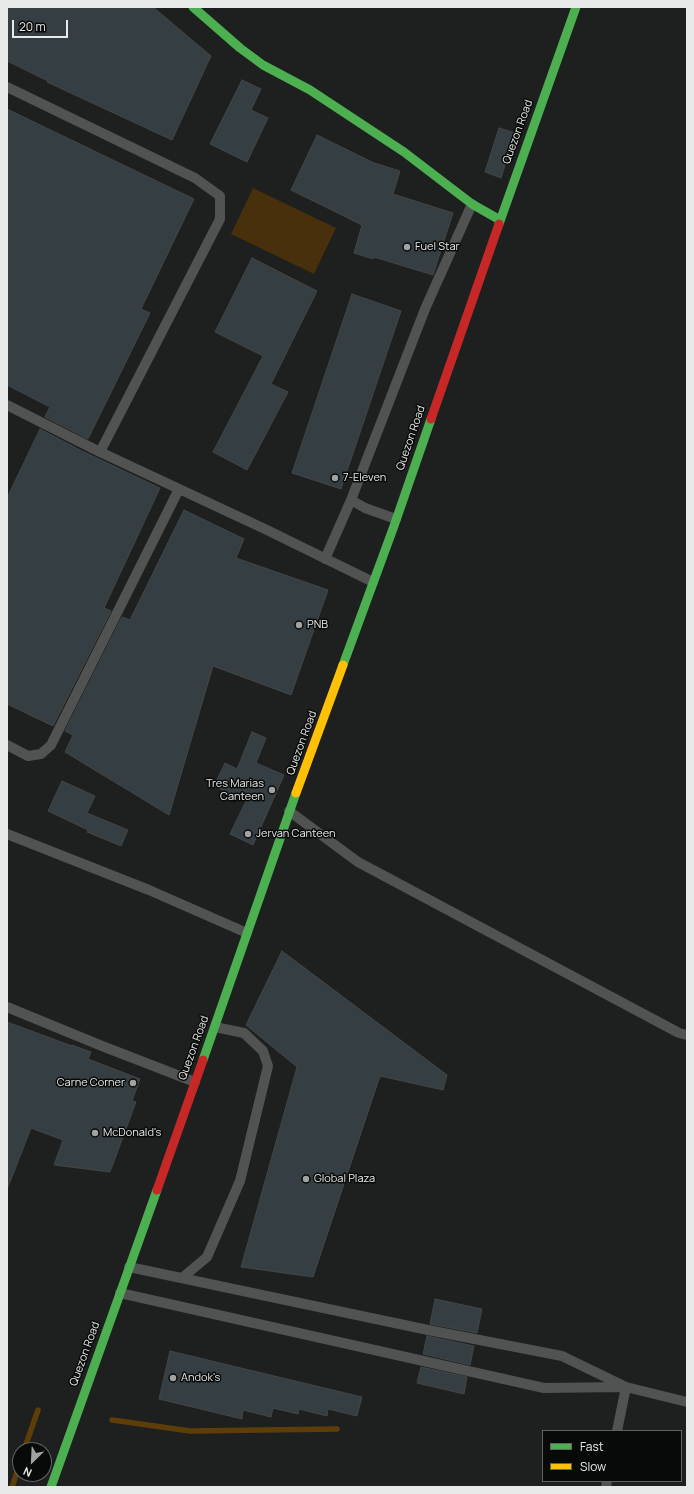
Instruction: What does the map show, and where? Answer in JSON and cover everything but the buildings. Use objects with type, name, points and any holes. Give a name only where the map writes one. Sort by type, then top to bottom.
[{"type":"main road","points":[[193,7],[240,48],[263,65],[310,90],[368,130],[404,152],[472,204],[500,220]]},
{"type":"main road","name":"Quezon Road","points":[[51,1487],[215,1027],[289,811],[396,519],[576,7]]},
{"type":"lane","points":[[7,87],[194,178],[220,196],[220,219],[100,452]]},
{"type":"lane","points":[[325,559],[350,500],[425,309],[472,204]]},
{"type":"lane","points":[[7,406],[373,582]]},
{"type":"lane","points":[[7,745],[28,756],[41,754],[51,745],[179,489]]},
{"type":"lane","points":[[350,500],[365,508],[396,519]]},
{"type":"lane","points":[[289,811],[358,862],[679,1033],[687,1035]]},
{"type":"lane","points":[[7,834],[149,890],[247,933]]},
{"type":"lane","points":[[7,1007],[195,1082]]},
{"type":"lane","points":[[182,1278],[208,1257],[240,1181],[268,1066],[263,1051],[244,1033],[215,1027]]},
{"type":"lane","points":[[129,1267],[428,1330],[562,1356],[626,1387],[687,1402]]},
{"type":"lane","points":[[120,1293],[544,1388],[626,1387]]},
{"type":"lane","points":[[617,1430],[626,1387]]},
{"type":"shaded area","points":[[253,188],[336,228],[314,274],[231,234]]},
{"type":"waterway","points":[[27,1442],[38,1410]]},
{"type":"waterway","points":[[112,1420],[190,1431],[337,1429]]},
{"type":"waterway","points":[[12,1487],[14,1482]]},
{"type":"traffic: fast","points":[[193,7],[240,48],[263,65],[310,90],[404,152],[472,204],[500,220]]},
{"type":"traffic: fast","points":[[499,224],[576,7]]},
{"type":"traffic: fast","points":[[343,665],[394,526],[431,419]]},
{"type":"traffic: fast","points":[[203,1060],[296,793]]},
{"type":"traffic: fast","points":[[51,1487],[157,1190]]},
{"type":"traffic: slow","points":[[296,793],[343,665]]},
{"type":"traffic: jam","points":[[431,419],[499,224]]},
{"type":"traffic: jam","points":[[157,1190],[203,1060]]},
{"type":"place","name":"Fuel Star","points":[[407,247]]},
{"type":"place","name":"7-Eleven","points":[[335,478]]},
{"type":"place","name":"PNB","points":[[299,625]]},
{"type":"place","name":"Tres Marias Canteen","points":[[272,790]]},
{"type":"place","name":"Jervan Canteen","points":[[248,834]]},
{"type":"place","name":"Carne Corner","points":[[133,1083]]},
{"type":"place","name":"McDonald's","points":[[95,1133]]},
{"type":"place","name":"Global Plaza","points":[[306,1179]]},
{"type":"place","name":"Andok's","points":[[173,1378]]}]
